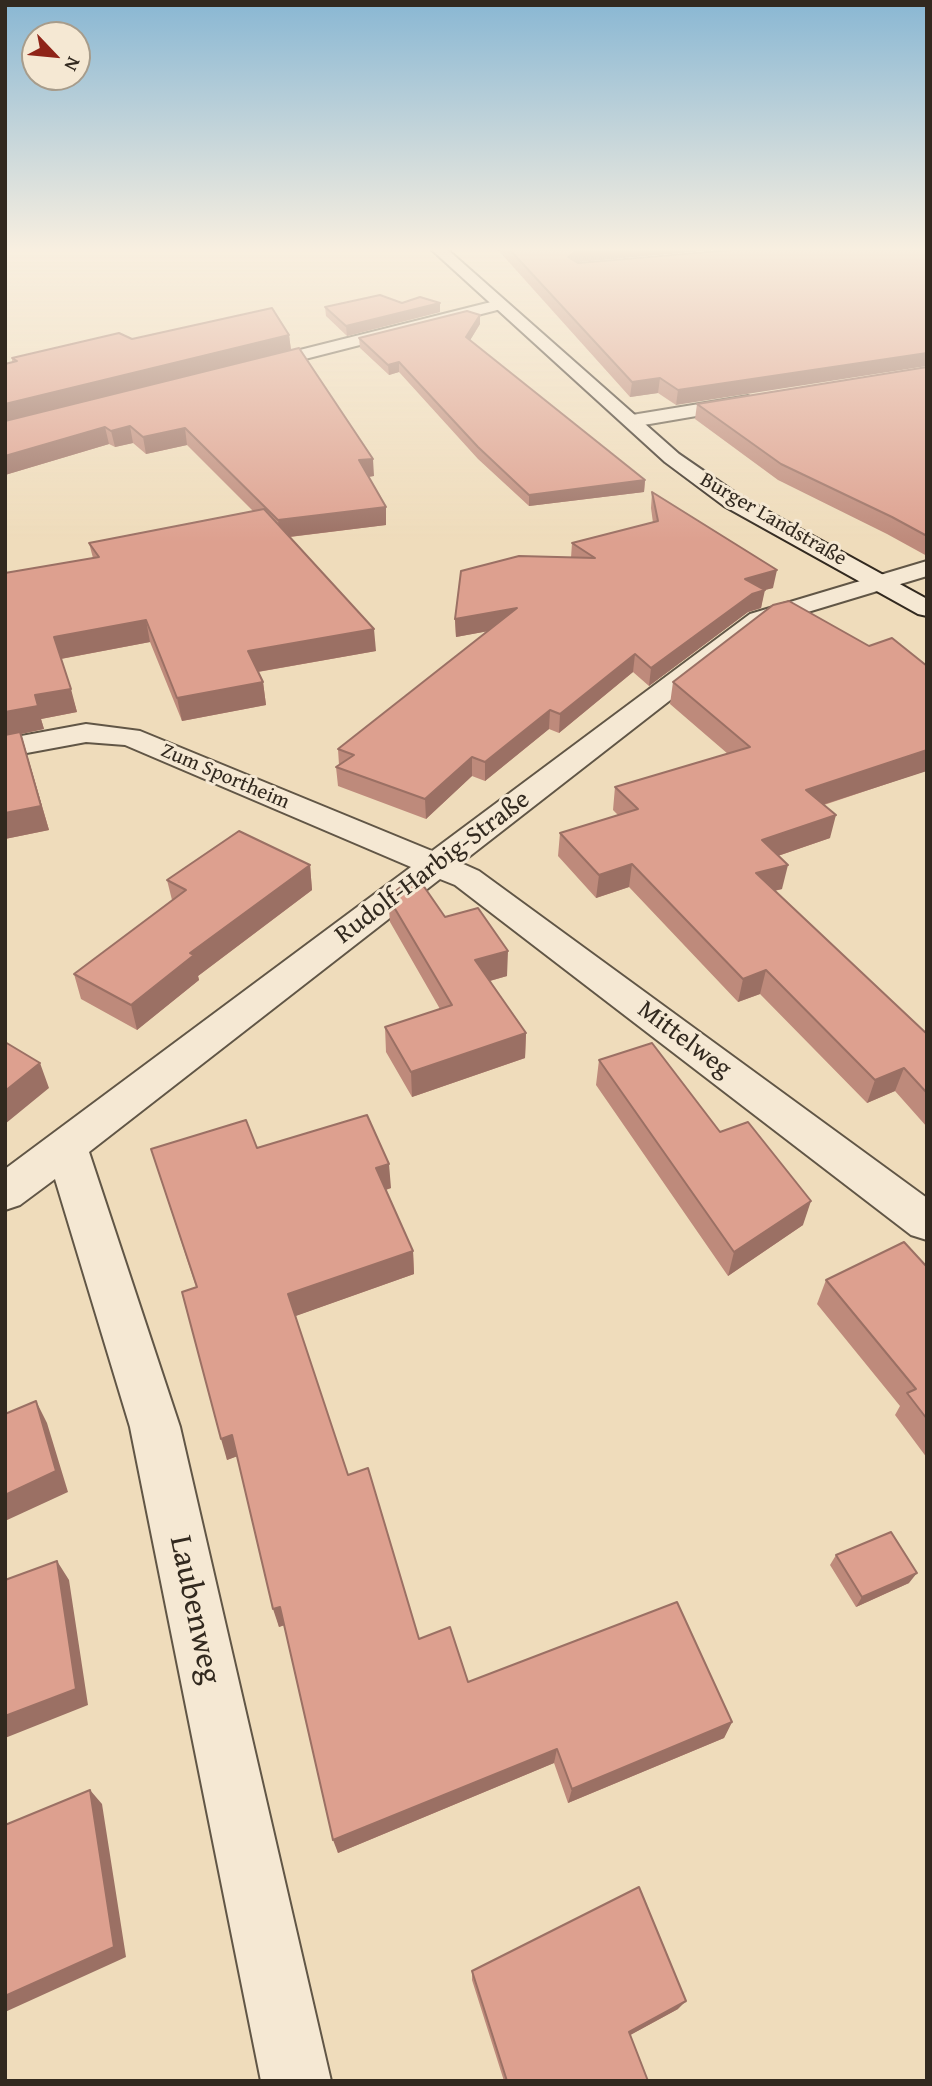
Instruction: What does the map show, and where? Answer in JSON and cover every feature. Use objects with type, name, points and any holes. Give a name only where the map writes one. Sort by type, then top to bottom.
[{"type":"street","points":[[232,372],[330,347]]},
{"type":"street","name":"Burger Landstraße","points":[[548,347],[672,458],[732,501],[927,609]]},
{"type":"street","points":[[632,421],[766,399]]},
{"type":"street","name":"Rudolf-Harbig-Straße","points":[[5,1192],[759,619],[927,568]]},
{"type":"street","name":"Zum Sportheim","points":[[5,748],[86,733],[130,737],[437,865]]},
{"type":"street","name":"Mittelweg","points":[[437,865],[467,878],[927,1222]]},
{"type":"street","name":"Laubenweg","points":[[65,1147],[155,1427],[296,2081]]},
{"type":"building","points":[[58,347],[238,347],[5,404],[5,364],[17,361],[12,358]]},
{"type":"building","points":[[369,347],[479,347],[645,480],[529,495],[478,447],[399,362],[388,365]]},
{"type":"building","points":[[600,347],[927,347],[927,353],[678,390],[660,378],[632,382]]},
{"type":"building","points":[[299,348],[373,459],[359,460],[386,507],[278,520],[185,428],[143,437],[130,426],[111,431],[105,427],[5,456],[5,421]]},
{"type":"building","points":[[927,367],[927,536],[781,464],[697,404]]},
{"type":"building","points":[[652,492],[777,570],[745,579],[765,590],[752,594],[651,668],[635,654],[560,714],[550,710],[485,762],[472,757],[425,799],[336,767],[354,755],[338,749],[517,608],[455,619],[461,571],[519,556],[595,558],[572,543],[658,521]]},
{"type":"building","points":[[264,509],[374,629],[248,651],[263,682],[177,698],[146,620],[54,637],[71,689],[35,695],[38,706],[5,712],[5,573],[99,557],[89,543]]},
{"type":"building","points":[[789,601],[869,646],[892,638],[927,666],[927,750],[806,790],[836,815],[762,840],[788,865],[756,873],[927,1034],[927,1093],[904,1068],[875,1080],[766,970],[743,979],[632,864],[599,875],[560,833],[638,809],[615,787],[750,747],[673,682],[773,605]]},
{"type":"building","points":[[20,732],[41,806],[5,813],[5,735]]},
{"type":"building","points":[[239,831],[310,865],[190,953],[194,955],[131,1005],[74,974],[186,890],[167,880]]},
{"type":"building","points":[[416,875],[445,917],[478,908],[508,951],[475,960],[526,1033],[411,1072],[385,1027],[452,1005],[388,897]]},
{"type":"building","points":[[5,1042],[40,1063],[5,1091]]},
{"type":"building","points":[[652,1043],[720,1132],[748,1122],[811,1201],[734,1252],[599,1060]]},
{"type":"building","points":[[367,1115],[389,1164],[376,1168],[413,1251],[288,1294],[348,1475],[368,1468],[419,1639],[450,1627],[468,1682],[677,1602],[732,1722],[572,1789],[557,1749],[333,1840],[280,1607],[273,1609],[232,1435],[221,1439],[182,1292],[197,1287],[151,1149],[246,1120],[257,1148]]},
{"type":"building","points":[[904,1242],[927,1267],[927,1419],[907,1393],[916,1389],[826,1280]]},
{"type":"building","points":[[36,1401],[56,1471],[5,1495],[5,1414]]},
{"type":"building","points":[[891,1532],[917,1573],[862,1597],[836,1555]]},
{"type":"building","points":[[57,1561],[76,1689],[5,1716],[5,1580]]},
{"type":"building","points":[[90,1790],[114,1947],[5,1996],[5,1825]]},
{"type":"building","points":[[639,1887],[686,2001],[629,2032],[648,2081],[507,2081],[472,1971]]}]
